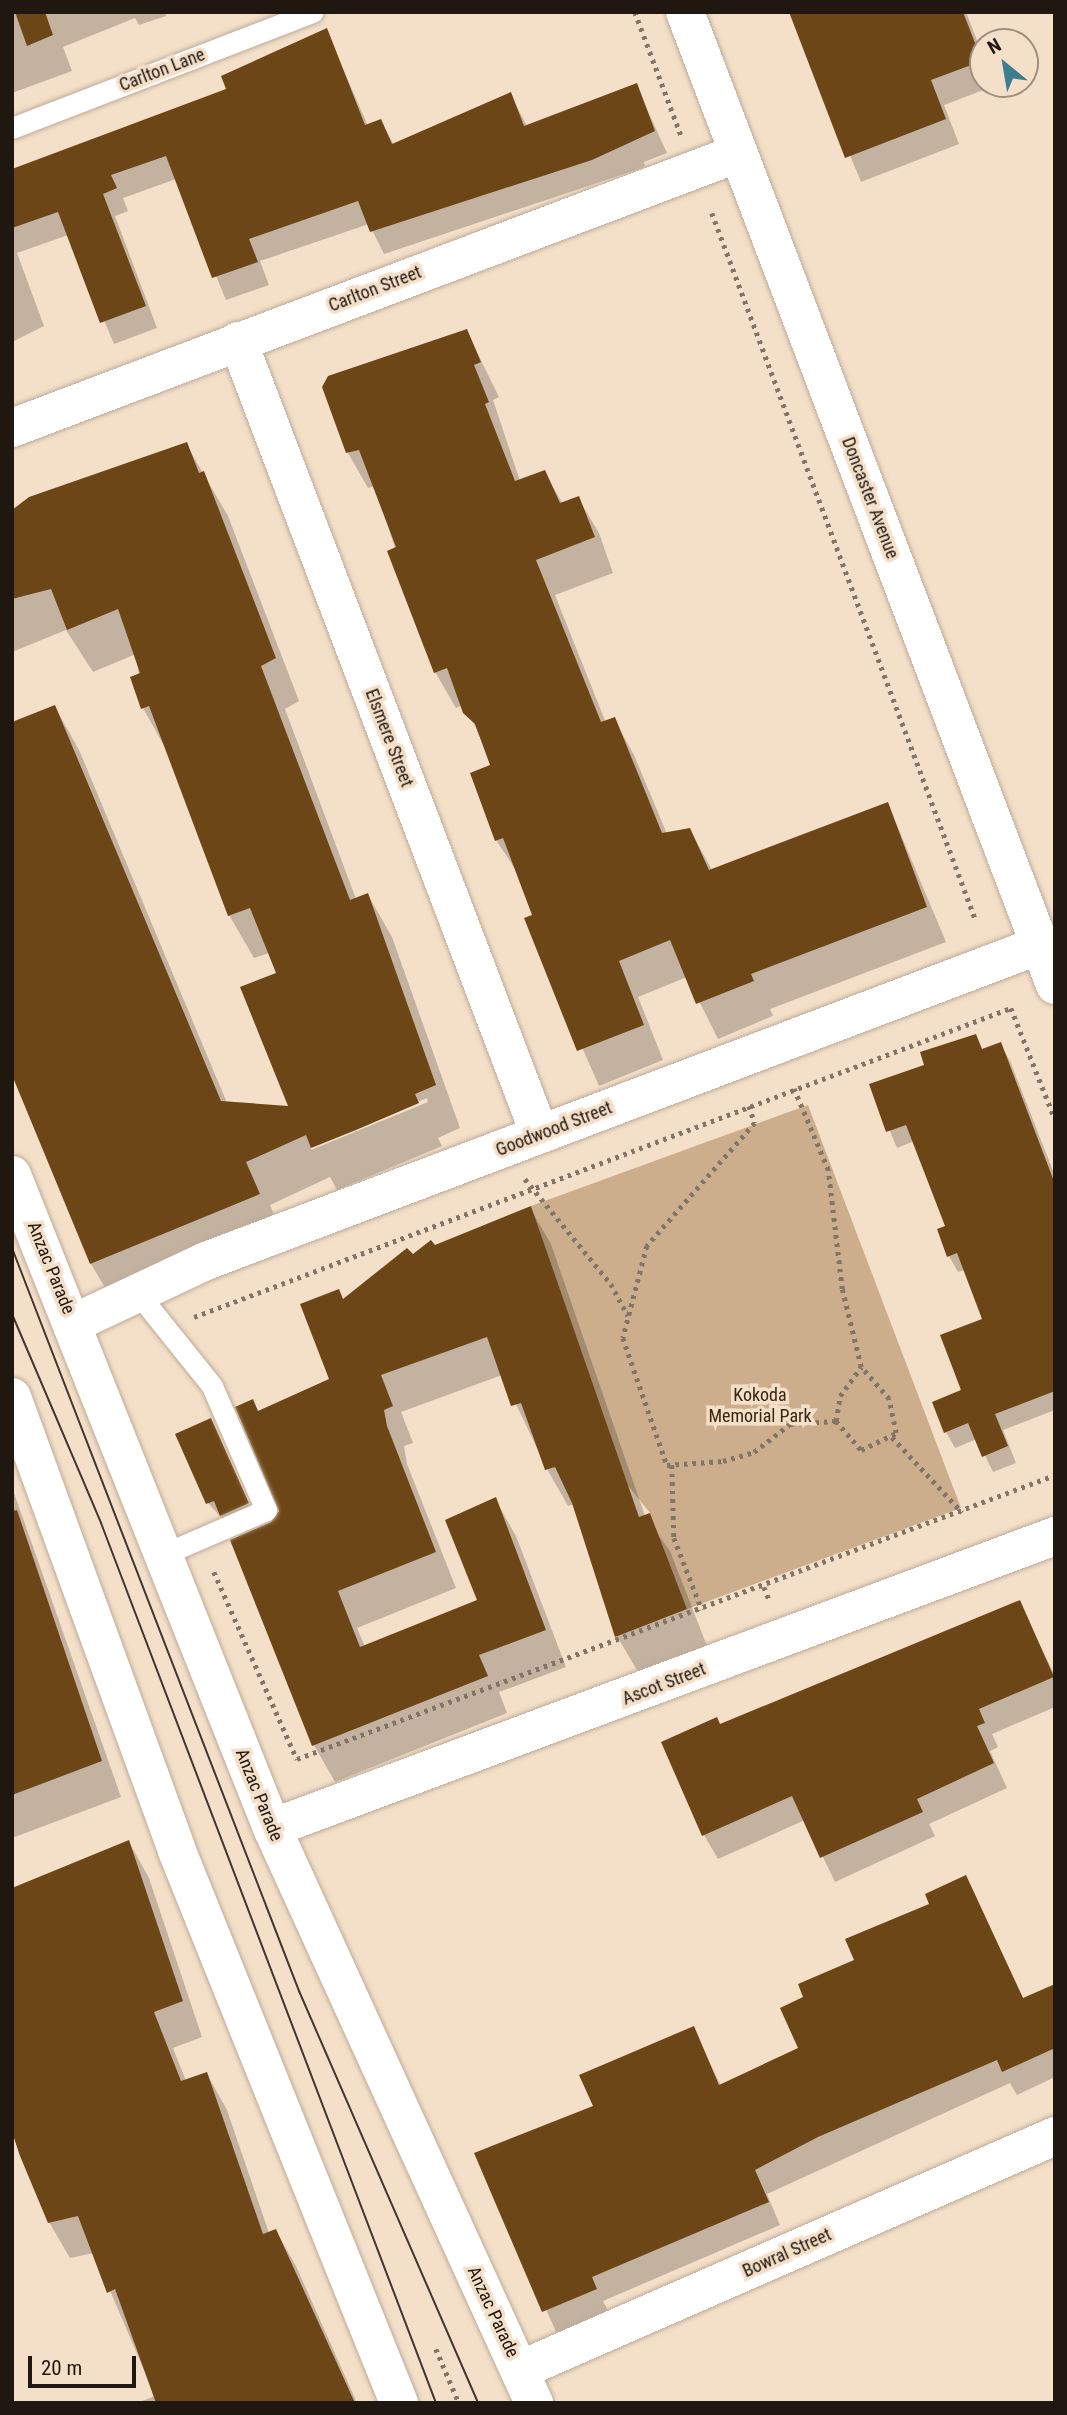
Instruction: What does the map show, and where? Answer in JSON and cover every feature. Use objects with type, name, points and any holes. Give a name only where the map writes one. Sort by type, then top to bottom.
[{"type":"street","name":"Doncaster Avenue","points":[[685,12],[1055,985]]},
{"type":"street","name":"Carlton Street","points":[[12,428],[739,153]]},
{"type":"street","name":"Elsmere Street","points":[[238,341],[525,1140]]},
{"type":"street","name":"Goodwood Street","points":[[74,1324],[140,1296],[206,1261],[1040,945]]},
{"type":"street","name":"Anzac Parade","points":[[12,1175],[74,1324],[162,1555],[272,1828],[527,2387]]},
{"type":"street","points":[[12,1396],[177,1851],[399,2403]]},
{"type":"street","name":"Ascot Street","points":[[272,1828],[1055,1536]]},
{"type":"street","name":"Bowral Street","points":[[527,2387],[1055,2136]]},
{"type":"lane","name":"Carlton Lane","points":[[12,128],[312,12]]},
{"type":"lane","points":[[140,1296],[212,1386],[266,1510],[162,1555]]},
{"type":"path","points":[[635,12],[684,142]]},
{"type":"path","points":[[712,213],[976,921]]},
{"type":"path","points":[[165,1328],[1012,1008],[1055,1119]]},
{"type":"path","points":[[794,1089],[828,1170],[842,1289],[861,1367],[889,1399],[897,1418],[892,1437]]},
{"type":"path","points":[[702,1610],[674,1538],[672,1465],[623,1338],[647,1246],[755,1124],[749,1106]]},
{"type":"path","points":[[525,1140],[530,1190],[611,1284],[629,1317]]},
{"type":"path","points":[[861,1367],[840,1395],[836,1421],[861,1450],[892,1437]]},
{"type":"path","points":[[672,1465],[754,1452],[790,1424],[836,1421]]},
{"type":"path","points":[[892,1437],[962,1512]]},
{"type":"path","points":[[199,1539],[297,1759],[702,1610],[1055,1475]]},
{"type":"path","points":[[436,2349],[459,2403]]},
{"type":"green space","name":"Kokoda Memorial Park","points":[[808,1105],[961,1508],[687,1609],[650,1513],[626,1483],[531,1206]]},
{"type":"building","points":[[15,12],[45,12],[53,35],[27,46]]},
{"type":"building","points":[[789,12],[963,12],[969,28],[969,66],[931,80],[946,119],[845,158]]},
{"type":"building","points":[[327,28],[365,125],[381,119],[392,144],[511,92],[524,126],[637,83],[655,131],[592,160],[370,232],[358,201],[249,239],[258,262],[212,278],[166,156],[111,175],[117,188],[103,194],[146,306],[100,323],[58,212],[12,228],[12,169],[226,89],[221,76]]},
{"type":"building","points":[[467,329],[481,362],[474,365],[489,402],[485,404],[515,481],[545,470],[560,503],[579,496],[595,537],[536,560],[601,722],[615,717],[662,833],[690,828],[709,870],[888,802],[927,907],[751,974],[754,981],[696,1004],[670,940],[619,961],[644,1025],[577,1051],[524,918],[532,915],[503,838],[495,841],[470,773],[490,765],[475,724],[463,713],[447,668],[434,673],[387,551],[396,547],[359,450],[346,453],[322,387],[328,376]]},
{"type":"building","points":[[187,442],[199,473],[204,471],[276,658],[261,666],[350,900],[368,893],[436,1085],[415,1094],[419,1103],[356,1130],[311,1148],[306,1135],[246,1162],[260,1194],[90,1264],[12,1075],[12,722],[55,705],[221,1101],[288,1106],[240,987],[276,973],[250,908],[228,916],[149,706],[141,709],[130,677],[140,673],[118,609],[67,630],[51,589],[12,599],[12,510],[29,497]]},
{"type":"building","points":[[976,1034],[982,1049],[1001,1042],[1055,1184],[1055,1391],[995,1414],[1008,1446],[982,1457],[968,1423],[944,1433],[932,1402],[961,1390],[940,1335],[982,1319],[957,1253],[947,1257],[937,1229],[945,1226],[906,1125],[886,1132],[869,1084],[924,1065],[920,1052]]},
{"type":"building","points":[[531,1206],[639,1517],[650,1513],[687,1609],[615,1637],[572,1503],[555,1467],[545,1470],[521,1403],[511,1406],[487,1337],[381,1375],[393,1406],[384,1410],[387,1426],[436,1552],[338,1591],[360,1647],[477,1600],[445,1520],[496,1497],[546,1630],[479,1655],[488,1676],[312,1746],[230,1540],[271,1522],[279,1511],[235,1407],[253,1399],[258,1411],[329,1379],[300,1304],[339,1289],[343,1299],[407,1248],[413,1254],[431,1240],[435,1245]]},
{"type":"building","points":[[211,1418],[249,1503],[220,1516],[214,1501],[206,1504],[175,1434]]},
{"type":"building","points":[[17,1510],[102,1761],[12,1795],[12,1511]]},
{"type":"building","points":[[1020,1600],[1054,1677],[979,1709],[985,1723],[977,1726],[994,1763],[917,1799],[923,1812],[820,1858],[792,1796],[702,1836],[661,1742],[717,1717],[720,1724]]},
{"type":"building","points":[[129,1840],[183,2001],[154,2012],[181,2081],[207,2072],[263,2234],[276,2229],[355,2403],[156,2403],[115,2289],[107,2293],[78,2216],[48,2223],[20,2156],[12,2132],[12,1888]]},
{"type":"building","points":[[966,1875],[1023,1998],[1055,1984],[1055,2048],[1002,2072],[997,2060],[818,2137],[755,2170],[769,2202],[592,2277],[597,2289],[542,2312],[474,2153],[593,2106],[579,2075],[694,2026],[719,2085],[798,2048],[780,2008],[803,1997],[798,1984],[854,1960],[845,1939],[929,1904],[925,1894]]},
{"type":"tram line","points":[[12,1248],[299,1991],[478,2403]]},
{"type":"tram line","points":[[12,1314],[101,1523],[436,2403]]}]
